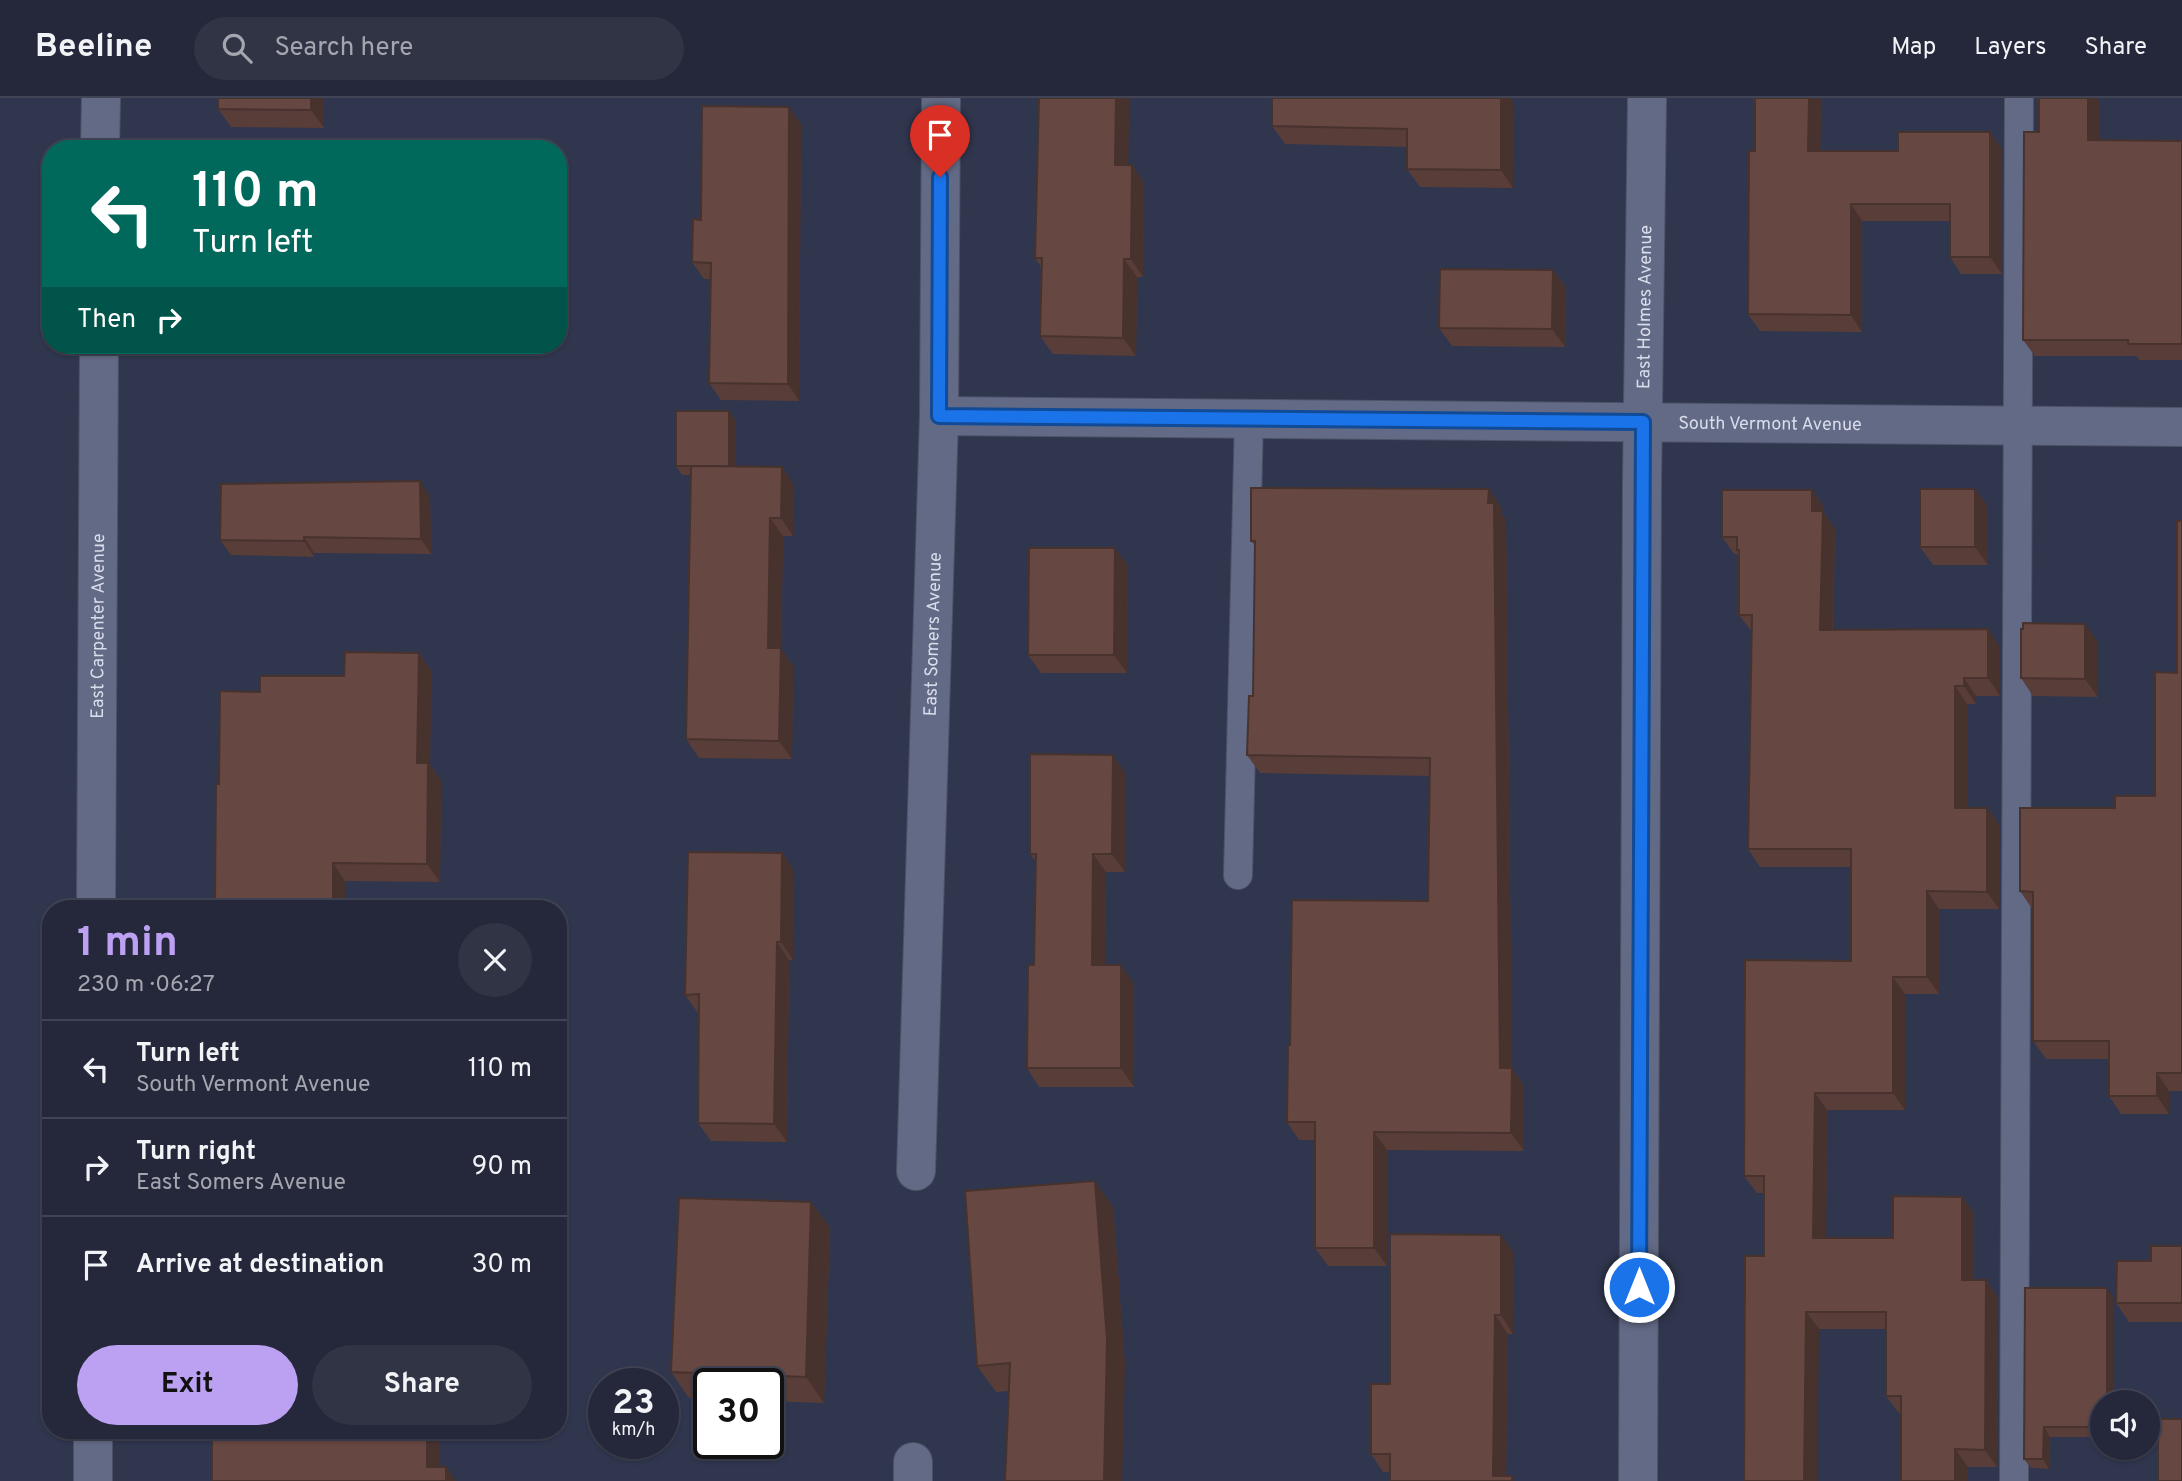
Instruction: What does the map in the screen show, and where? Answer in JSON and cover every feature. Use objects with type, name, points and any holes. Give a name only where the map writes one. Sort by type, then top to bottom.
[{"type":"street","points":[[100,140],[101,98]]},
{"type":"street","name":"East Somers Avenue","points":[[916,1180],[939,416],[941,98]]},
{"type":"street","name":"East Holmes Avenue","points":[[1638,1481],[1647,98]]},
{"type":"street","name":"East Carpenter Avenue","points":[[96,900],[99,354]]},
{"type":"street","name":"South Vermont Avenue","points":[[939,416],[2182,427]]},
{"type":"street","points":[[93,1439],[93,1481]]},
{"type":"lane","points":[[2014,1481],[2019,98]]},
{"type":"lane","points":[[1238,875],[1249,418]]},
{"type":"building","points":[[218,98],[311,98],[311,110],[218,109]]},
{"type":"building","points":[[1039,98],[1116,98],[1115,165],[1132,165],[1131,259],[1124,259],[1123,338],[1040,336],[1042,258],[1035,258]]},
{"type":"building","points":[[1272,98],[1501,98],[1501,170],[1407,169],[1407,129],[1272,126]]},
{"type":"building","points":[[1755,98],[1809,98],[1808,151],[1898,151],[1898,132],[1990,132],[1990,257],[1950,257],[1950,204],[1851,204],[1851,315],[1748,314],[1749,151],[1755,151]]},
{"type":"building","points":[[2039,98],[2088,98],[2088,140],[2182,141],[2182,344],[2128,344],[2128,340],[2023,340],[2024,132],[2039,132]]},
{"type":"building","points":[[702,106],[789,107],[788,384],[709,383],[711,263],[692,262],[693,219],[701,220]]},
{"type":"building","points":[[1440,269],[1553,270],[1552,329],[1439,328]]},
{"type":"building","points":[[676,411],[729,411],[729,466],[676,466]]},
{"type":"building","points":[[691,466],[782,467],[781,518],[770,518],[768,648],[781,648],[779,741],[686,739]]},
{"type":"building","points":[[420,481],[421,539],[304,537],[304,541],[220,540],[221,484]]},
{"type":"building","points":[[1251,488],[1489,489],[1488,503],[1494,503],[1500,1068],[1512,1068],[1511,1133],[1374,1132],[1374,1248],[1315,1248],[1315,1122],[1287,1122],[1292,900],[1428,901],[1430,758],[1247,755],[1249,696],[1253,696],[1255,541],[1251,541]]},
{"type":"building","points":[[1920,489],[1975,489],[1975,547],[1920,547]]},
{"type":"building","points":[[1722,490],[1812,490],[1812,511],[1823,511],[1820,630],[1988,629],[1988,678],[1964,678],[1964,686],[1955,686],[1955,808],[1987,808],[1987,892],[1927,891],[1927,977],[1893,977],[1893,1093],[1815,1093],[1813,1238],[1893,1238],[1893,1196],[1962,1197],[1962,1280],[1986,1280],[1985,1450],[1955,1449],[1955,1481],[1901,1481],[1901,1396],[1886,1396],[1886,1312],[1806,1312],[1804,1481],[1744,1481],[1745,1256],[1764,1256],[1764,1176],[1744,1176],[1745,960],[1851,961],[1851,849],[1748,849],[1752,615],[1739,615],[1739,550],[1737,537],[1722,537]]},
{"type":"building","points":[[2177,521],[2182,521],[2182,1073],[2157,1073],[2157,1096],[2109,1096],[2109,1041],[2033,1041],[2033,892],[2020,891],[2020,808],[2115,808],[2115,796],[2155,796],[2155,672],[2177,673]]},
{"type":"building","points":[[1029,548],[1115,548],[1114,655],[1028,655]]},
{"type":"building","points":[[2023,623],[2085,624],[2085,679],[2021,678]]},
{"type":"building","points":[[345,652],[419,653],[417,763],[428,763],[427,864],[333,863],[333,900],[215,900],[220,691],[260,692],[260,676],[344,676]]},
{"type":"building","points":[[1030,754],[1113,755],[1112,854],[1093,854],[1092,965],[1121,965],[1121,1068],[1027,1068],[1028,965],[1034,965],[1036,854],[1030,854]]},
{"type":"building","points":[[688,852],[782,853],[781,942],[777,942],[774,1124],[698,1123],[699,994],[685,995]]},
{"type":"building","points":[[1095,1181],[1107,1340],[1104,1481],[1005,1481],[1010,1363],[977,1366],[965,1191]]},
{"type":"building","points":[[679,1198],[811,1202],[806,1377],[784,1376],[784,1368],[693,1368],[693,1373],[679,1372],[679,1368],[671,1368]]},
{"type":"building","points":[[1390,1234],[1501,1235],[1501,1315],[1495,1315],[1493,1476],[1512,1476],[1512,1481],[1390,1481],[1390,1454],[1371,1454],[1371,1384],[1390,1384]]},
{"type":"building","points":[[2151,1246],[2182,1246],[2182,1303],[2116,1303],[2117,1261],[2151,1261]]},
{"type":"building","points":[[2025,1288],[2107,1288],[2107,1390],[2090,1390],[2090,1427],[2044,1427],[2043,1459],[2024,1459]]},
{"type":"building","points":[[2160,1419],[2182,1419],[2182,1481],[2158,1481]]},
{"type":"building","points":[[212,1439],[427,1439],[427,1467],[446,1467],[446,1481],[212,1481]]},
{"type":"route","points":[[940,177],[939,416],[1643,422],[1639,1287]]}]
